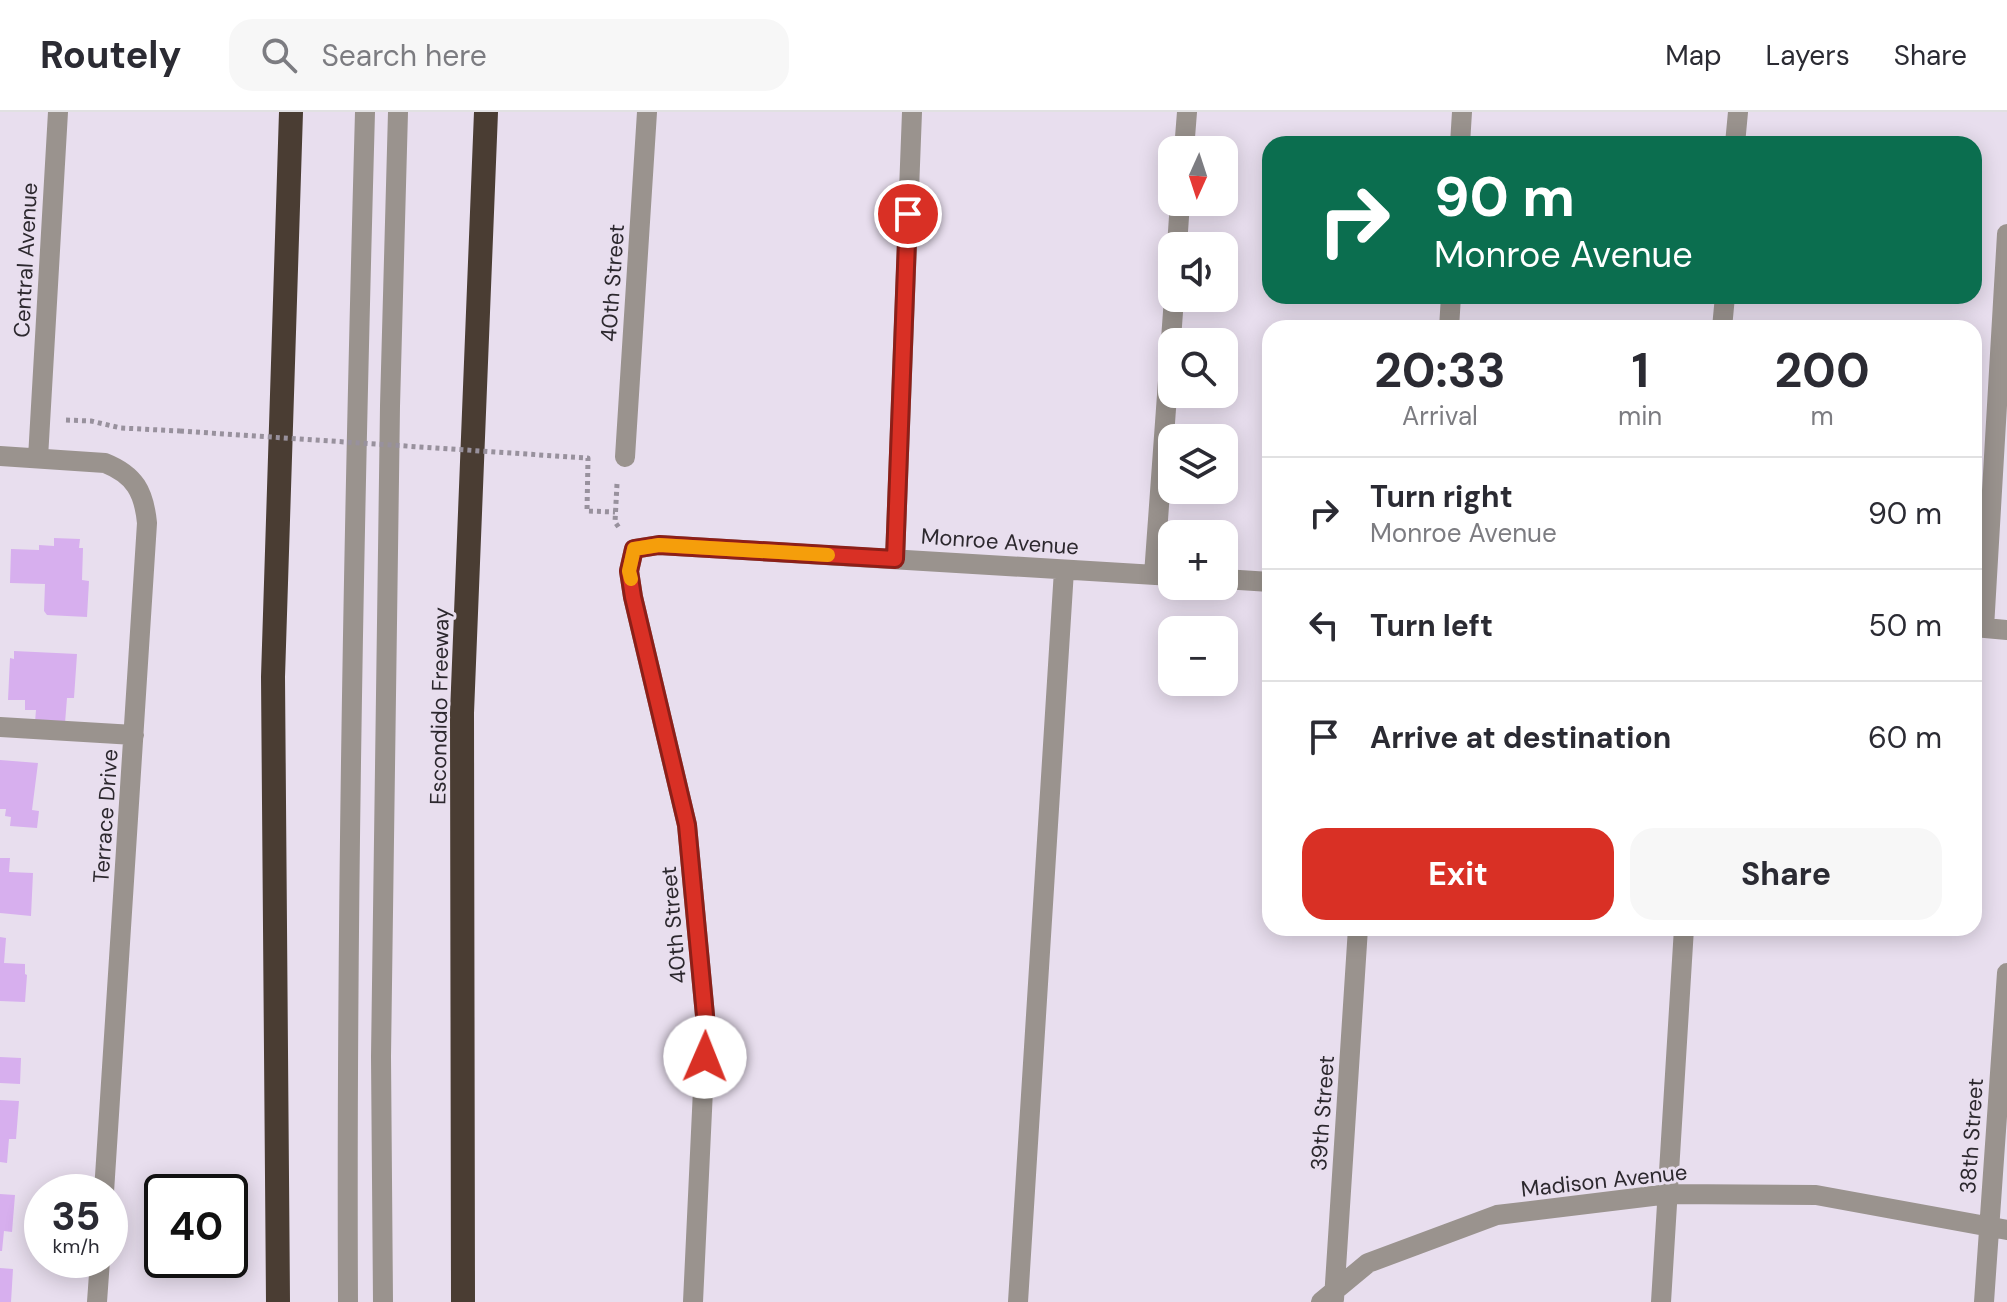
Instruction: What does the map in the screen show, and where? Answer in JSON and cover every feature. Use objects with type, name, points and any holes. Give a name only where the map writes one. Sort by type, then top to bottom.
[{"type":"highway","points":[[278,1302],[273,677],[291,112]]},
{"type":"highway","name":"Escondido Freeway","points":[[463,1302],[462,713],[486,112]]},
{"type":"street","name":"Central Avenue","points":[[38,458],[58,112]]},
{"type":"street","points":[[348,1302],[352,657],[365,112]]},
{"type":"street","points":[[383,1302],[383,962],[390,406],[398,112]]},
{"type":"street","name":"40th Street","points":[[625,457],[647,112]]},
{"type":"street","points":[[895,559],[912,112]]},
{"type":"street","points":[[1185,136],[1187,112]]},
{"type":"street","points":[[1460,136],[1462,112]]},
{"type":"street","points":[[1736,136],[1738,112]]},
{"type":"street","points":[[1982,586],[2007,234]]},
{"type":"street","points":[[1165,520],[1173,312]]},
{"type":"street","points":[[0,456],[38,458]]},
{"type":"street","name":"Terrace Drive","points":[[38,458],[105,463],[118,468],[134,481],[145,500],[147,523],[105,1174]]},
{"type":"street","name":"Monroe Avenue","points":[[634,549],[659,545],[1158,575]]},
{"type":"street","name":"40th Street","points":[[634,549],[629,571],[633,597],[687,825],[706,1026],[693,1302]]},
{"type":"street","points":[[1018,1302],[1064,570]]},
{"type":"street","points":[[1238,580],[1262,581]]},
{"type":"street","points":[[1982,628],[2007,630]]},
{"type":"street","points":[[0,727],[134,735]]},
{"type":"street","name":"39th Street","points":[[1330,1298],[1357,936]]},
{"type":"street","points":[[1661,1302],[1684,936]]},
{"type":"street","name":"38th Street","points":[[1984,1302],[1998,1228],[2007,973]]},
{"type":"street","name":"Madison Avenue","points":[[1330,1298],[1368,1263],[1497,1215],[1669,1194],[1816,1195],[1998,1228]]},
{"type":"street","points":[[97,1302],[99,1278]]},
{"type":"path","points":[[91,421],[121,428],[588,458],[587,511],[615,512]]},
{"type":"path","points":[[120,437],[121,428]]},
{"type":"path","points":[[625,457],[617,473],[615,522],[634,549]]},
{"type":"building","points":[[54,538],[80,539],[79,548],[83,548],[82,580],[89,581],[87,617],[47,615],[44,611],[45,584],[10,583],[11,549],[39,550],[39,545],[54,546]]},
{"type":"building","points":[[14,651],[77,654],[74,698],[67,698],[65,723],[35,722],[36,710],[25,710],[25,700],[8,700],[10,658],[14,659]]},
{"type":"building","points":[[0,760],[38,763],[32,810],[39,811],[37,828],[10,826],[11,817],[5,816],[6,809],[0,809]]},
{"type":"building","points":[[0,858],[10,858],[9,872],[33,873],[31,916],[0,913]]},
{"type":"building","points":[[0,937],[6,938],[4,963],[25,964],[25,1002],[0,1001]]},
{"type":"building","points":[[0,1057],[21,1058],[20,1084],[0,1083]]},
{"type":"building","points":[[0,1100],[19,1101],[16,1139],[9,1139],[7,1163],[0,1162]]},
{"type":"building","points":[[0,1194],[15,1195],[12,1232],[4,1231],[2,1251],[0,1251]]},
{"type":"building","points":[[0,1268],[13,1269],[11,1302],[0,1302]]},
{"type":"slow traffic","points":[[631,579],[629,571],[634,549],[659,545],[828,555]]},
{"type":"route","points":[[705,1057],[706,1026],[687,825],[633,597],[629,571],[634,549],[659,545],[895,559],[908,214]]}]
